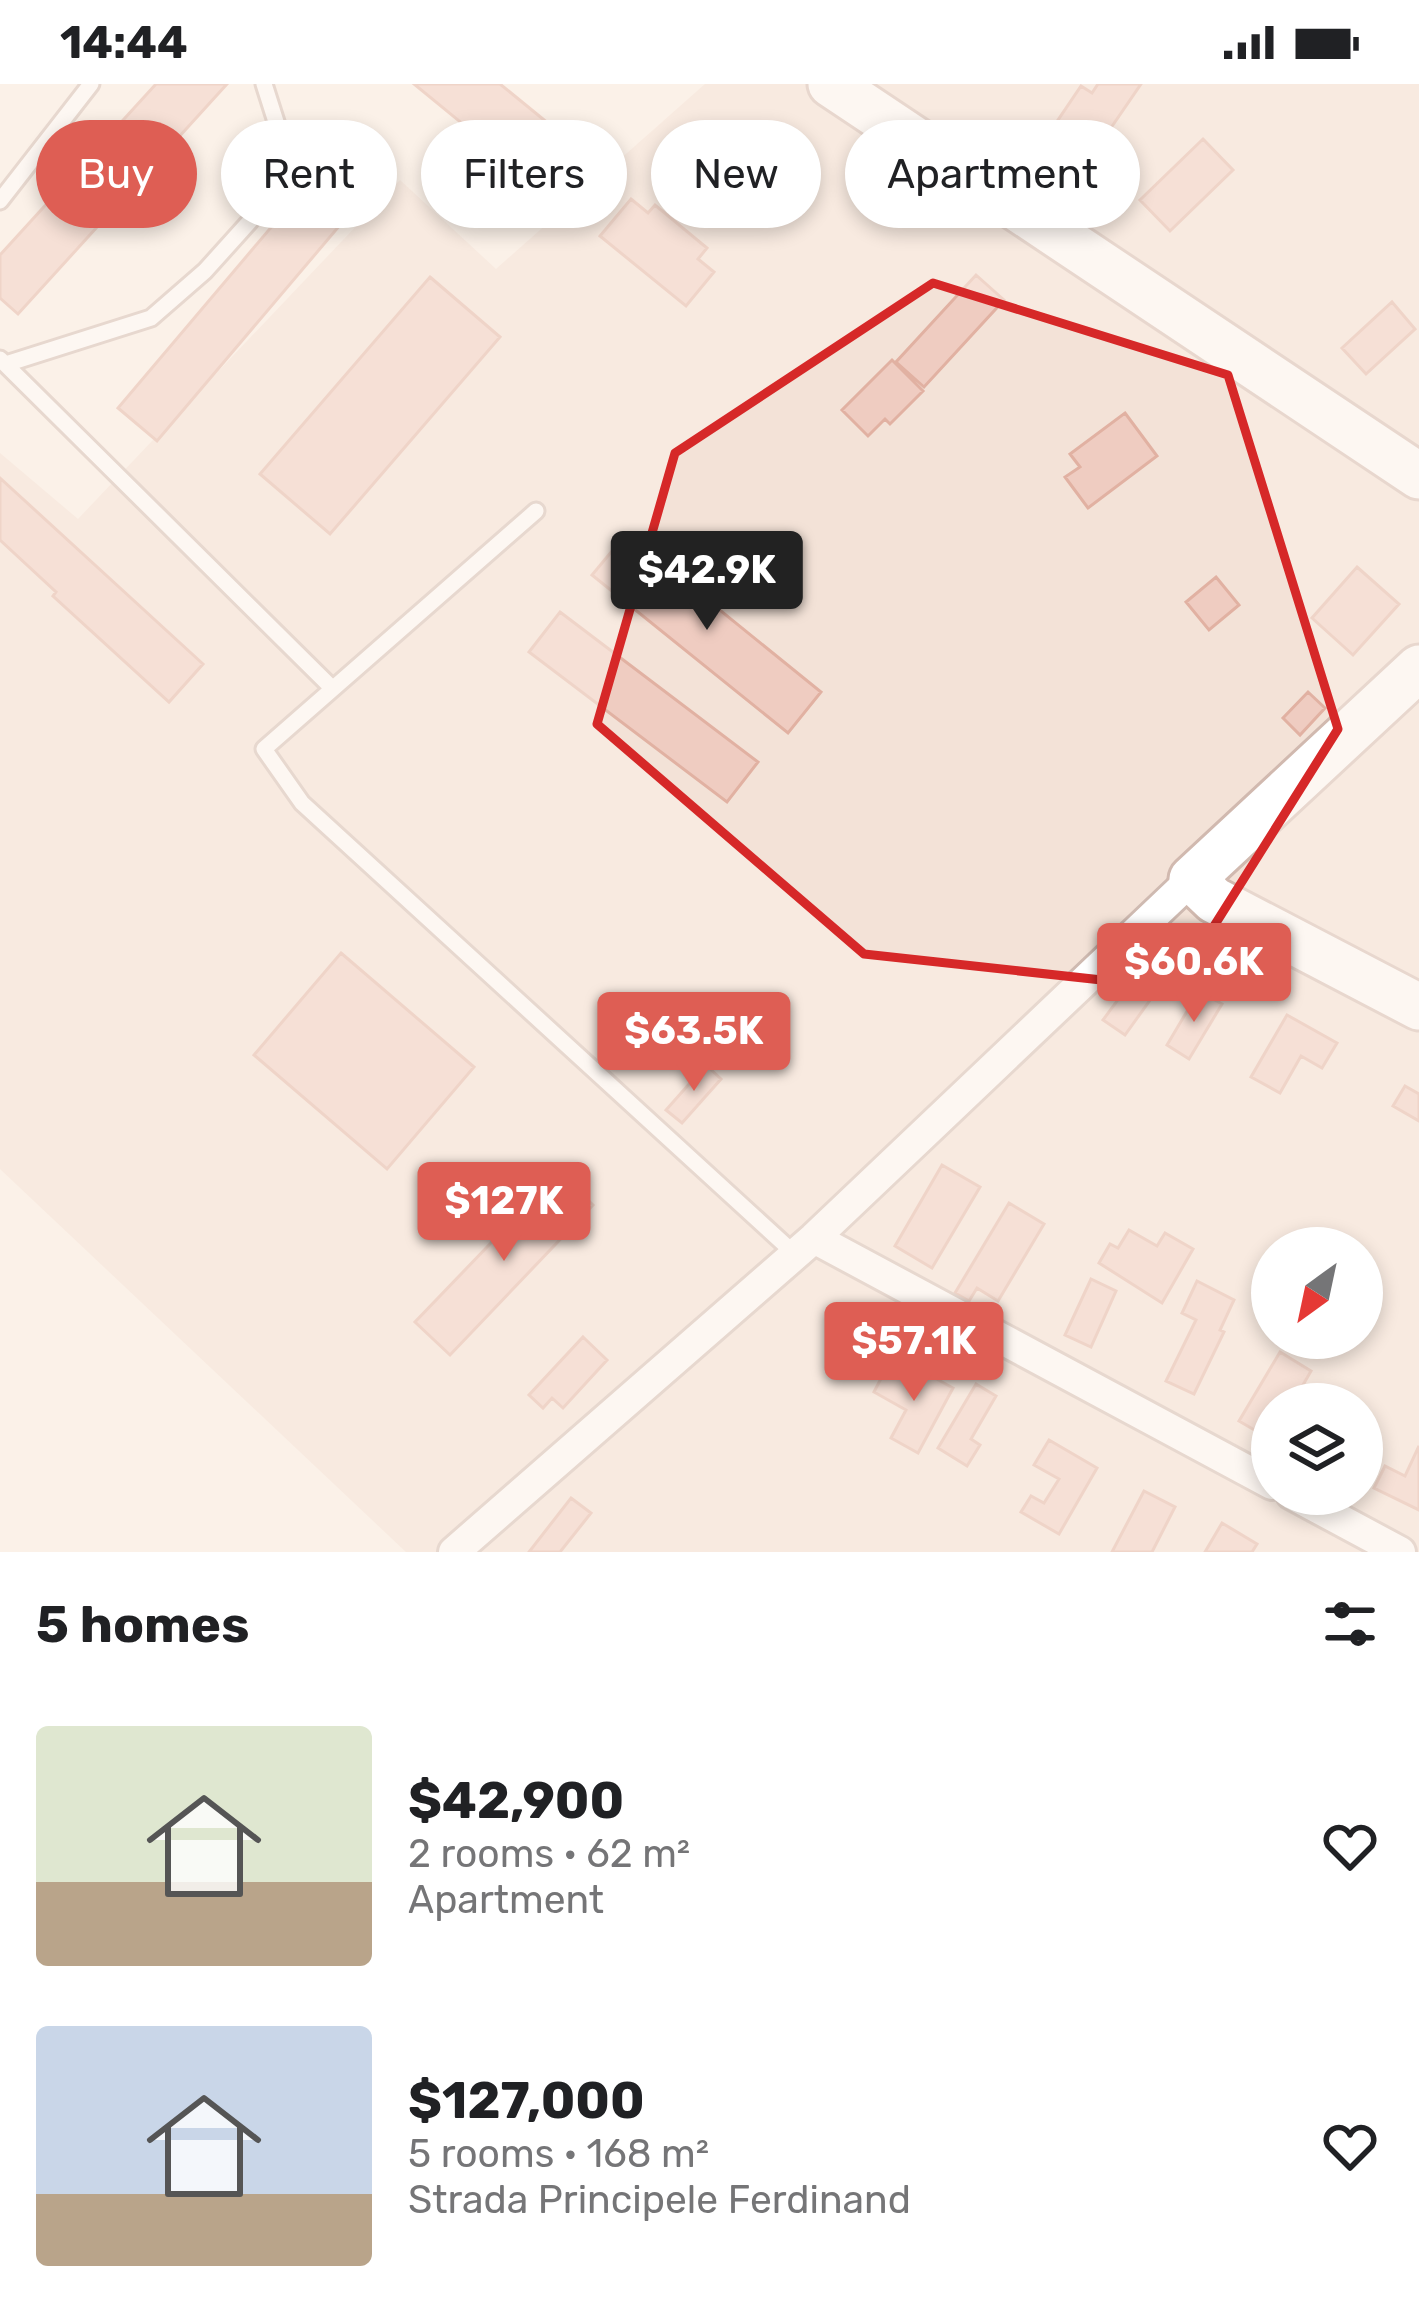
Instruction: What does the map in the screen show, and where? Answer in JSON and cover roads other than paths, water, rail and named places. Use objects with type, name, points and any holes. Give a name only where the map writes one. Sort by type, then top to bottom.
[{"type":"main road","points":[[831,84],[1419,476]]},
{"type":"main road","points":[[1419,668],[1192,879],[1214,900],[1419,1007]]},
{"type":"street","points":[[454,1552],[804,1246],[1192,879]]},
{"type":"street","points":[[804,1246],[1251,1473]]},
{"type":"street","points":[[1331,1515],[1400,1552]]},
{"type":"lane","points":[[0,201],[91,84]]},
{"type":"lane","points":[[264,84],[278,128],[268,187],[250,221],[205,271],[152,318],[3,361],[332,688]]},
{"type":"lane","points":[[536,511],[264,749],[302,803],[804,1246]]}]
